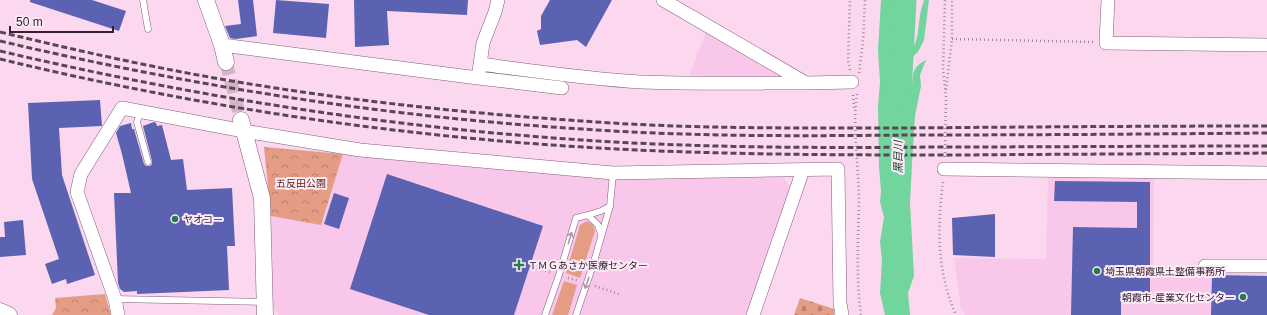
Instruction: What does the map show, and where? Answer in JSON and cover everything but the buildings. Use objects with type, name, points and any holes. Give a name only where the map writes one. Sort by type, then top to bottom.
[{"type":"street","points":[[206,0],[222,45],[226,62]]},
{"type":"street","points":[[478,78],[483,43],[498,0]]},
{"type":"street","points":[[662,0],[806,83]]},
{"type":"street","points":[[1108,0],[1106,43],[1267,45]]},
{"type":"street","points":[[222,45],[562,88]]},
{"type":"street","points":[[480,64],[640,82],[856,84]]},
{"type":"street","points":[[118,315],[115,299],[77,192],[81,174],[122,108],[140,112],[243,126],[360,150],[613,173],[838,169],[840,303],[842,315]]},
{"type":"street","points":[[243,126],[262,198],[264,308]]},
{"type":"street","points":[[944,169],[1267,173]]},
{"type":"street","points":[[753,315],[803,170]]},
{"type":"street","points":[[1206,266],[1267,266]]},
{"type":"street","points":[[0,311],[9,315]]},
{"type":"lane","points":[[143,0],[148,28]]},
{"type":"lane","points":[[140,112],[137,122],[148,162]]},
{"type":"lane","points":[[576,315],[610,206],[613,173]]},
{"type":"lane","points":[[544,315],[559,275],[576,218],[601,211],[610,206]]},
{"type":"lane","points":[[588,215],[598,225],[601,234]]},
{"type":"lane","points":[[115,299],[264,308]]},
{"type":"path","points":[[850,0],[848,61],[856,84],[854,114]]},
{"type":"path","points":[[861,315],[857,276],[859,203],[854,114],[856,84],[863,42],[865,0]]},
{"type":"path","points":[[946,96],[952,39],[952,0]]},
{"type":"path","points":[[952,39],[1106,43]]},
{"type":"path","points":[[530,266],[619,294]]},
{"type":"shaded area","points":[[706,32],[783,74],[779,79],[689,75]]},
{"type":"shaded area","name":"ＴＭＧあさか医療センター","points":[[343,154],[436,164],[620,178],[781,175],[792,189],[748,315],[279,315],[273,306],[271,216],[321,224]]},
{"type":"shaded area","points":[[1048,177],[1154,178],[1153,269],[1267,271],[1267,315],[965,315],[961,309],[954,258],[1046,259]]},
{"type":"green space","name":"五反田公園","points":[[264,147],[343,154],[321,225],[271,216]]},
{"type":"green space","points":[[587,221],[593,225],[595,231],[580,278],[566,273],[580,225]]},
{"type":"green space","points":[[564,281],[577,285],[568,315],[552,315]]},
{"type":"green space","points":[[105,294],[111,315],[52,315],[56,308],[55,298]]},
{"type":"green space","points":[[800,298],[834,309],[834,315],[794,315]]},
{"type":"water","points":[[881,0],[898,0],[896,15],[898,57],[900,59],[906,44],[908,43],[914,46],[918,35],[920,12],[924,1],[923,0],[929,0],[924,40],[918,52],[909,60],[906,69],[907,77],[903,87],[907,95],[912,86],[916,68],[926,60],[920,75],[921,86],[915,116],[910,203],[914,276],[908,293],[910,315],[885,315],[880,293],[882,259],[880,242],[884,217],[880,202],[881,192],[878,106],[880,82],[878,50]]},
{"type":"waterway","name":"黒目川","points":[[899,93],[904,0]]},
{"type":"tunnel","points":[[226,62],[241,120]]},
{"type":"railway","points":[[0,32],[141,64],[270,87],[403,105],[537,118],[622,124],[742,128],[1267,126]]},
{"type":"railway","points":[[0,41],[144,72],[289,97],[435,117],[509,124],[624,132],[790,136],[1267,133]]},
{"type":"railway","points":[[0,51],[144,82],[289,108],[435,127],[582,140],[671,145],[806,147],[1267,146]]},
{"type":"railway","points":[[0,59],[144,90],[289,116],[435,135],[509,142],[630,150],[774,154],[966,155],[1267,153]]},
{"type":"place","name":"ヤオコー","points":[[175,219]]},
{"type":"place","name":"ＴＭＧあさか医療センター","points":[[519,265]]},
{"type":"place","name":"埼玉県朝霞県土整備事務所","points":[[1097,271]]},
{"type":"place","name":"朝霞市-産業文化センター","points":[[1243,297]]}]
